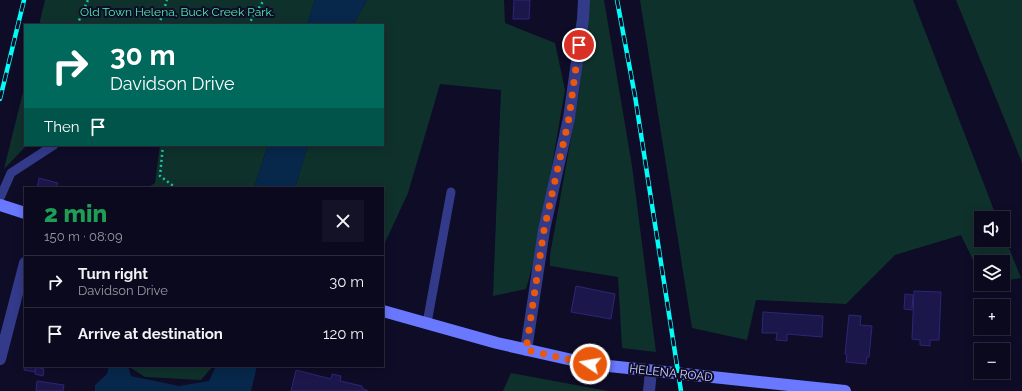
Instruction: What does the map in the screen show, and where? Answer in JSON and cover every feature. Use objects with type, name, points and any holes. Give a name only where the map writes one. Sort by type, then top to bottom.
[{"type":"main road","points":[[0,205],[24,213]]},
{"type":"main road","name":"HELENA ROAD","points":[[384,311],[526,350],[590,364],[845,391]]},
{"type":"street","points":[[526,350],[544,230],[569,118],[583,19],[584,0]]},
{"type":"street","points":[[0,360],[24,267]]},
{"type":"street","points":[[649,391],[650,371]]},
{"type":"lane","points":[[0,198],[11,173],[52,146]]},
{"type":"lane","points":[[427,323],[451,192]]},
{"type":"path","points":[[77,24],[88,0]]},
{"type":"path","points":[[159,24],[167,0]]},
{"type":"path","points":[[249,24],[264,0]]},
{"type":"path","points":[[163,146],[160,176],[175,187]]},
{"type":"green space","name":"Old Town Helena, Buck Creek Park.","points":[[45,0],[315,0],[307,24],[39,24]]},
{"type":"green space","points":[[367,0],[504,0],[505,23],[555,43],[565,90],[538,247],[526,289],[493,296],[501,90],[440,84],[408,193],[384,245],[384,187],[295,187],[308,146],[384,146],[384,24],[354,24]]},
{"type":"green space","points":[[588,0],[604,0],[632,166],[656,352],[622,348],[618,277],[550,266],[550,255],[579,93]]},
{"type":"green space","points":[[640,0],[913,0],[994,211],[974,211],[974,247],[1009,247],[1021,278],[1010,280],[1010,255],[974,255],[974,262],[961,235],[895,255],[846,304],[756,300],[747,340],[692,328]]},
{"type":"green space","points":[[956,0],[1022,0],[1022,164],[1021,160]]},
{"type":"green space","points":[[24,88],[24,146],[26,146],[4,169]]},
{"type":"green space","points":[[160,146],[268,146],[254,187],[149,187],[155,183]]},
{"type":"green space","points":[[130,367],[212,367],[201,380],[145,377]]},
{"type":"green space","points":[[511,373],[608,391],[503,391]]},
{"type":"water","points":[[315,0],[367,0],[354,24],[307,24]]},
{"type":"water","points":[[268,146],[308,146],[295,187],[254,187]]},
{"type":"water","points":[[109,367],[128,367],[131,376],[179,386],[209,381],[216,367],[257,367],[251,391],[95,391],[95,385],[107,374]]},
{"type":"building","points":[[514,0],[530,0],[529,19],[513,19]]},
{"type":"building","points":[[39,178],[58,183],[56,187],[37,187]]},
{"type":"building","points":[[576,286],[615,294],[611,319],[571,312]]},
{"type":"building","points":[[914,291],[941,292],[939,340],[930,340],[930,346],[920,345],[920,340],[912,339]]},
{"type":"building","points":[[905,294],[913,295],[912,310],[904,309]]},
{"type":"building","points":[[763,312],[823,316],[822,337],[787,334],[787,341],[776,340],[777,333],[762,333]]},
{"type":"building","points":[[849,315],[861,316],[860,325],[872,326],[869,357],[867,357],[866,364],[846,362],[847,355],[845,354]]},
{"type":"building","points":[[24,367],[36,367],[35,372],[24,370]]},
{"type":"building","points":[[36,367],[44,369],[43,376],[35,374]]},
{"type":"building","points":[[296,370],[331,379],[332,374],[341,376],[340,381],[362,386],[362,388],[368,391],[291,391]]},
{"type":"building","points":[[37,381],[64,385],[63,391],[36,391]]},
{"type":"railway","points":[[0,99],[24,0]]},
{"type":"railway","points":[[617,0],[635,96],[681,391]]},
{"type":"route","points":[[579,45],[569,118],[544,230],[526,350],[590,364]]}]
